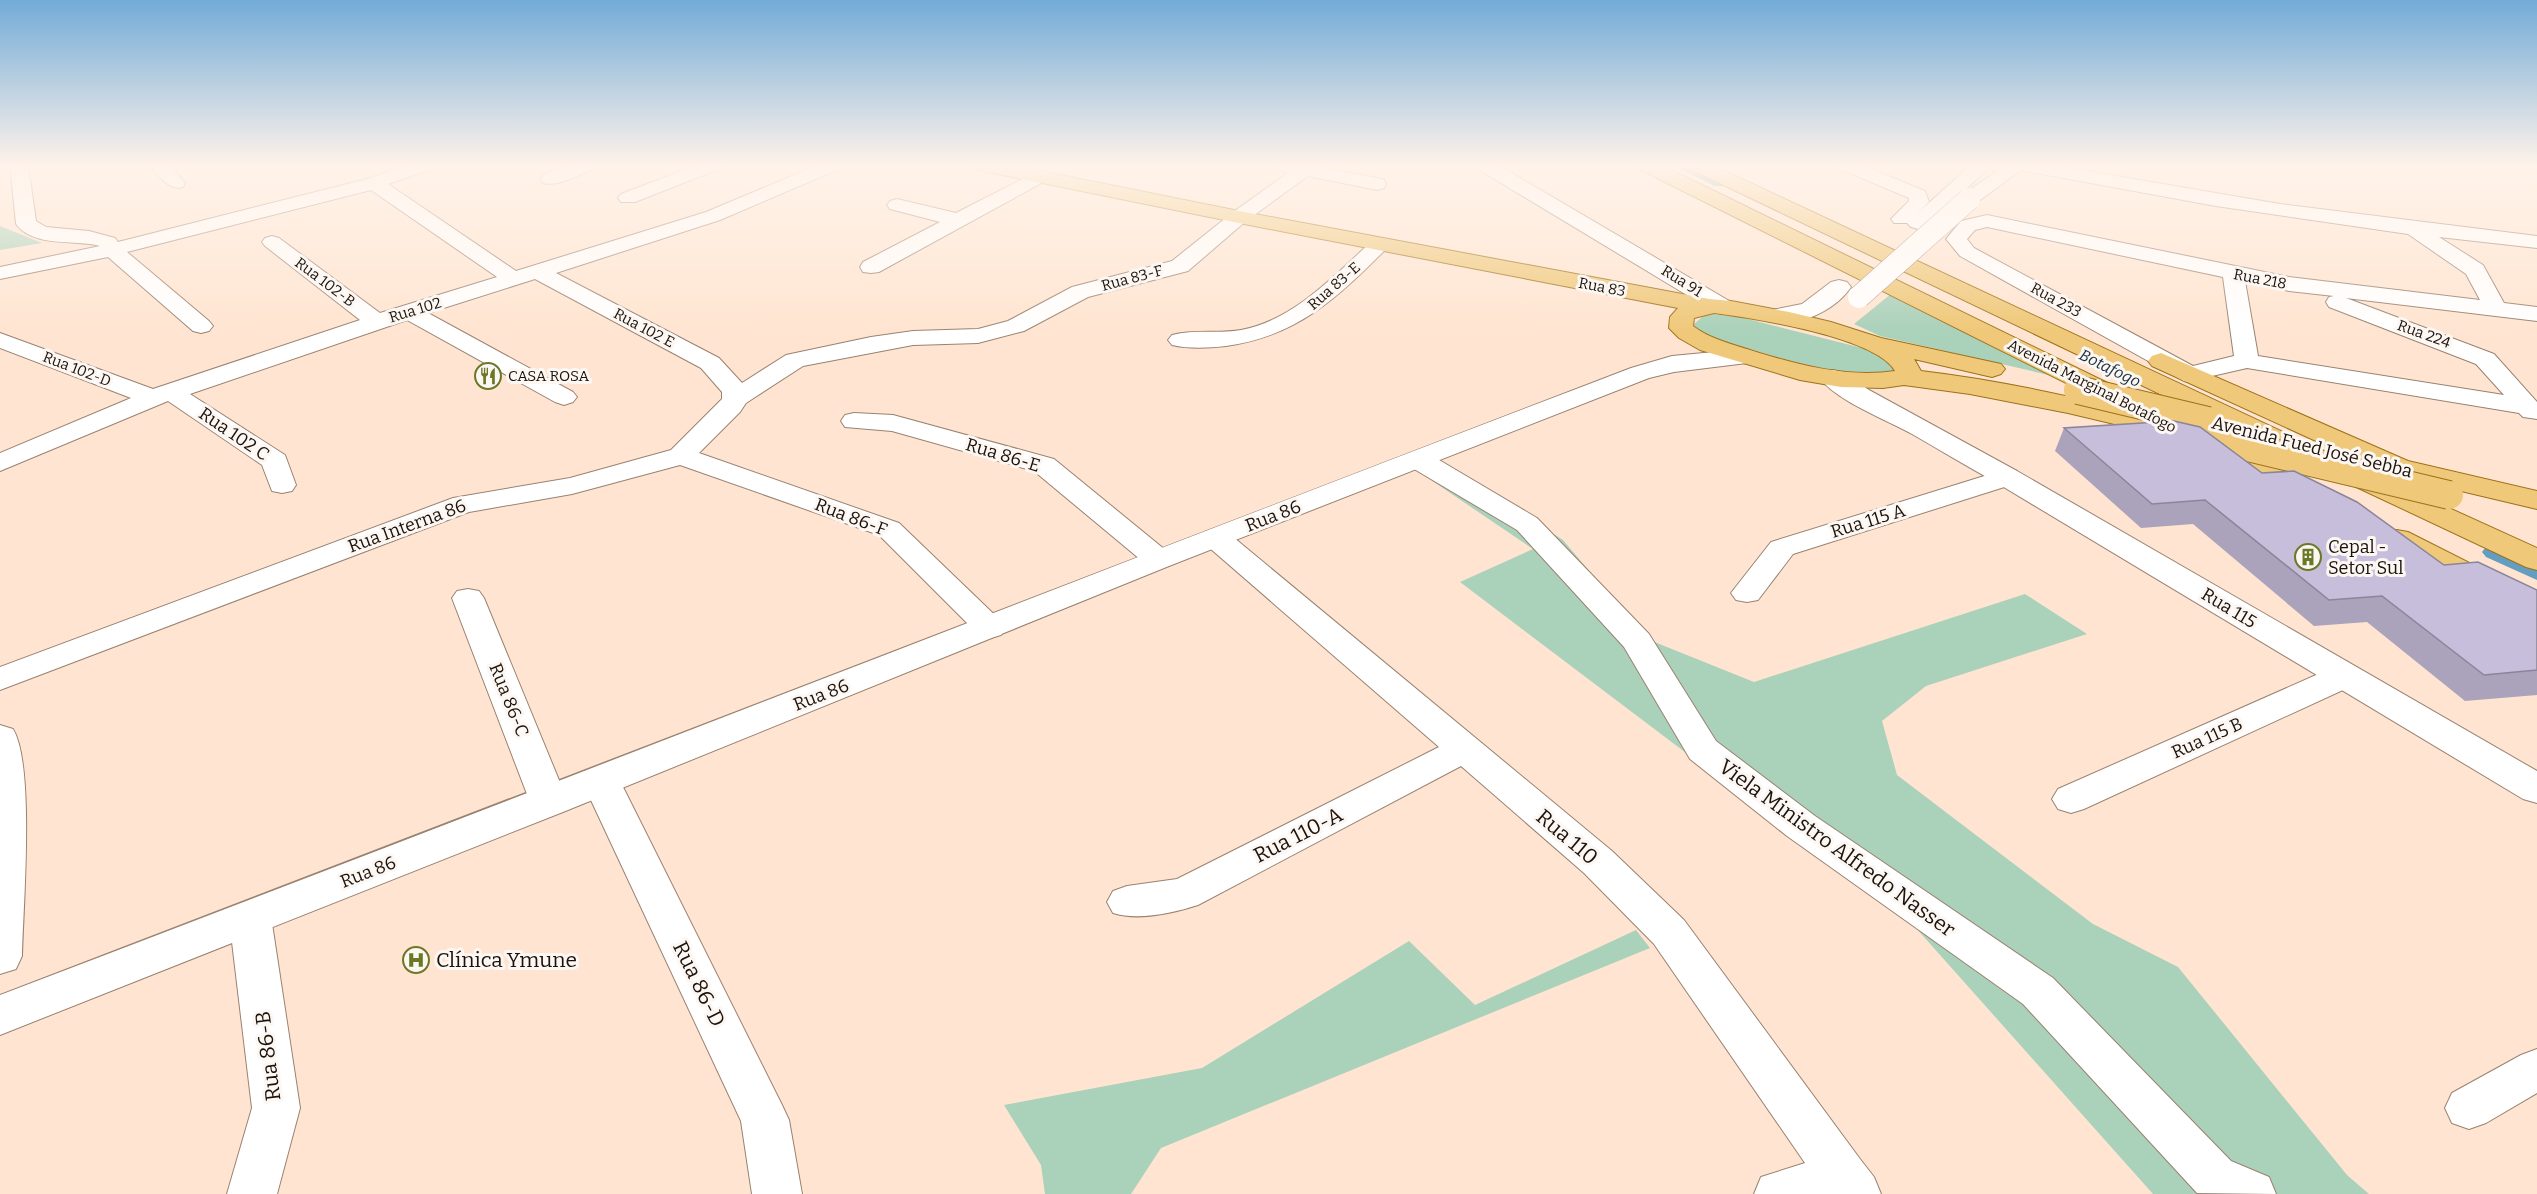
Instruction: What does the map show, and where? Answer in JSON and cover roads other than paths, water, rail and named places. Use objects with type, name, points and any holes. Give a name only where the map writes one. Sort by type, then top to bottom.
[{"type":"main road","name":"Rua 83","points":[[1258,221],[1497,267],[1776,316],[1877,343]]},
{"type":"main road","name":"Rua 91","points":[[1575,221],[1715,307]]},
{"type":"main road","name":"Avenida Marginal Botafogo","points":[[1758,221],[2325,503]]},
{"type":"main road","name":"Avenida Marginal Botafogo","points":[[1814,221],[2537,560]]},
{"type":"main road","points":[[1842,221],[2399,468]]},
{"type":"main road","points":[[1847,334],[1836,325],[1836,321],[1849,292],[1910,221]]},
{"type":"main road","points":[[1776,316],[1808,312],[1822,303],[1849,292],[1941,221]]},
{"type":"main road","name":"Rua 83","points":[[1497,267],[1646,306],[1708,344],[1746,357]]},
{"type":"main road","points":[[1683,328],[1683,314],[1715,307]]},
{"type":"main road","name":"Rua 86","points":[[1640,373],[1673,352],[1683,328]]},
{"type":"main road","points":[[1877,343],[1904,360],[1908,367],[1898,379],[1920,427]]},
{"type":"main road","name":"Avenida Fued José Sebba","points":[[1877,343],[2537,500]]},
{"type":"main road","name":"Rua 86","points":[[0,1015],[549,802],[990,628],[1158,559],[1640,373],[1672,364],[1746,357]]},
{"type":"main road","name":"Avenida Fued José Sebba","points":[[1746,357],[1803,373],[1833,378],[1898,379],[1976,385],[2537,513]]},
{"type":"main road","name":"Rua 115","points":[[1833,378],[1860,396],[1920,427],[2007,477],[2537,789]]},
{"type":"main road","points":[[2378,530],[2537,610]]},
{"type":"main road","points":[[0,738],[6,801],[0,956]]},
{"type":"street","points":[[26,221],[26,224],[41,233],[103,239],[108,242],[112,250],[201,326]]},
{"type":"street","points":[[0,273],[112,250],[223,221]]},
{"type":"street","points":[[429,221],[515,280]]},
{"type":"street","name":"Rua 102","points":[[0,463],[163,396],[377,322],[699,221]]},
{"type":"street","points":[[871,267],[957,221]]},
{"type":"street","name":"Rua 83-F","points":[[795,360],[892,341],[978,336],[1016,326],[1080,292],[1180,266],[1235,221]]},
{"type":"street","name":"Rua 233","points":[[1987,221],[1968,225],[1956,238],[1967,252],[2193,376]]},
{"type":"street","name":"Rua 218","points":[[1987,221],[2289,284],[2537,314]]},
{"type":"street","points":[[2346,221],[2537,242]]},
{"type":"street","points":[[2414,230],[2475,270],[2496,309]]},
{"type":"street","name":"Rua 102-B","points":[[272,242],[377,322]]},
{"type":"street","name":"Rua 83-E","points":[[1180,340],[1211,341],[1241,338],[1288,322],[1326,296],[1380,244]]},
{"type":"street","name":"Rua 102 E","points":[[538,273],[710,363],[735,391],[735,399]]},
{"type":"street","points":[[2233,273],[2247,361]]},
{"type":"street","name":"Rua 224","points":[[2289,284],[2485,359],[2532,412]]},
{"type":"street","points":[[410,312],[564,397]]},
{"type":"street","name":"Rua 102-D","points":[[0,340],[163,396]]},
{"type":"street","name":"Rua Interna 86","points":[[0,679],[463,504],[572,486],[681,456],[731,407],[735,399],[795,360]]},
{"type":"street","points":[[2193,376],[2204,370],[2247,361],[2532,412]]},
{"type":"street","name":"Rua 102 C","points":[[163,396],[275,461],[282,485]]},
{"type":"street","name":"Rua 86-E","points":[[854,421],[893,423],[1044,465],[1158,559]]},
{"type":"street","name":"Rua 86-F","points":[[681,456],[889,529],[990,628]]},
{"type":"street","name":"Viela Ministro Alfredo Nasser","points":[[1419,460],[1527,524],[1637,641],[1702,750],[1801,826],[2038,991],[2214,1177],[2251,1194]]},
{"type":"street","name":"Rua 115 A","points":[[1747,593],[1782,548],[2007,477]]},
{"type":"street","name":"Rua 110","points":[[1216,538],[1598,862],[1669,932],[1850,1184]]},
{"type":"street","name":"Rua 86-C","points":[[468,598],[549,802]]},
{"type":"street","name":"Rua 115 B","points":[[2071,799],[2344,676]]},
{"type":"street","name":"Rua 110-A","points":[[1126,902],[1184,894],[1464,749]]},
{"type":"street","name":"Rua 86-D","points":[[601,781],[765,1120],[777,1194]]},
{"type":"street","name":"Rua 86-B","points":[[250,917],[276,1107],[252,1194]]},
{"type":"street","points":[[2469,1107],[2537,1069]]},
{"type":"street","points":[[1779,1194],[1850,1184]]},
{"type":"waterway","name":"Botafogo","points":[[2495,552],[2537,572]]},
{"type":"place","name":"CASA ROSA","points":[[488,376]]},
{"type":"place","name":"Cepal - Setor Sul","points":[[2308,557]]},
{"type":"place","name":"Clínica Ymune","points":[[416,960]]}]
